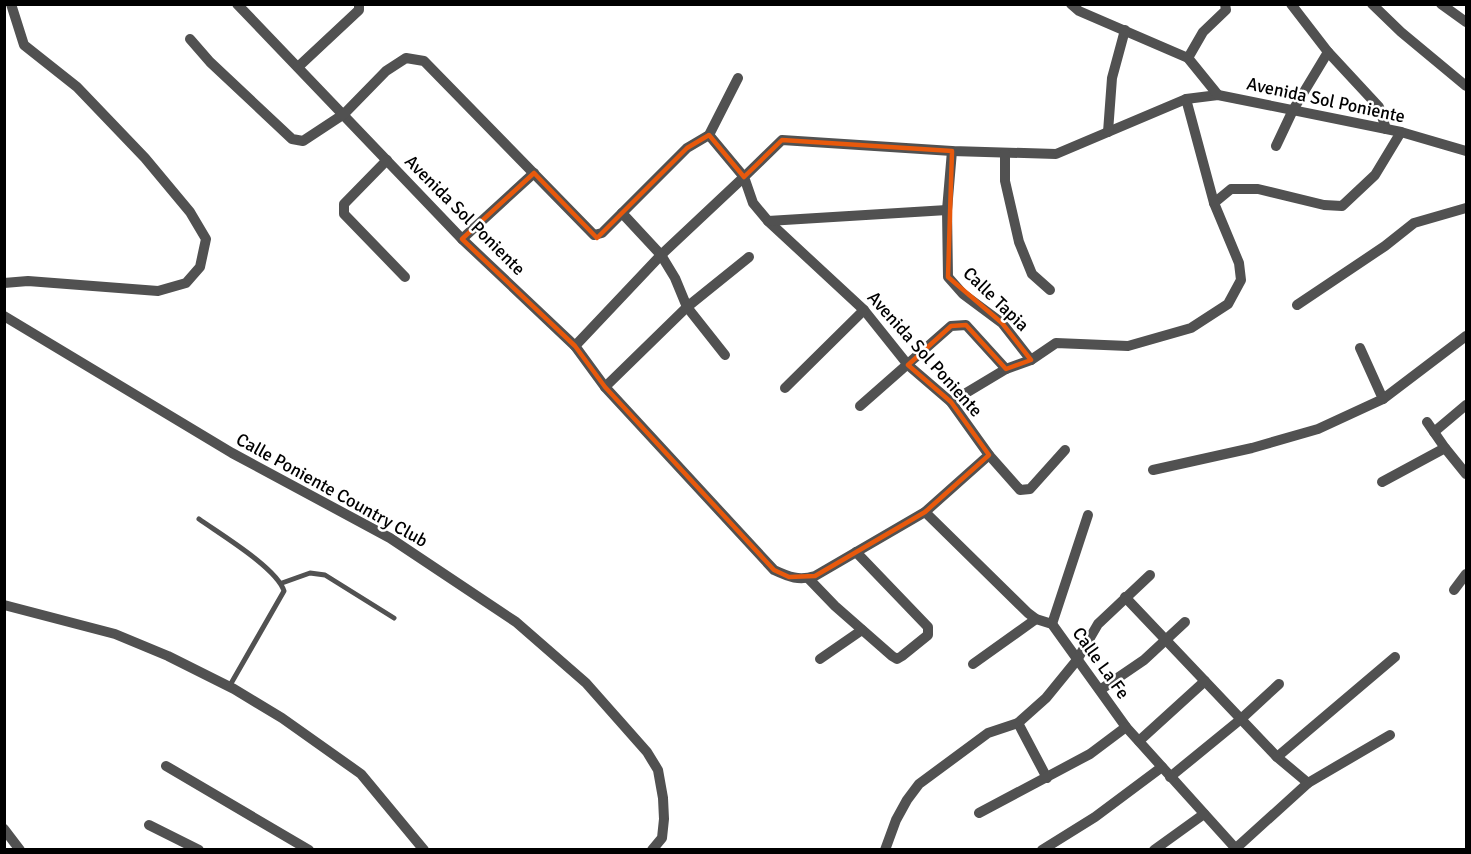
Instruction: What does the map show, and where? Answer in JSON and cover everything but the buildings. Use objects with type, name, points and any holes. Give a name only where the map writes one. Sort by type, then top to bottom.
[{"type":"street","points":[[4,283],[28,281],[158,291],[186,283],[200,267],[206,239],[190,212],[145,158],[77,87],[24,45],[11,4]]},
{"type":"street","name":"Avenida Sol Poniente","points":[[237,4],[462,239],[575,346],[605,387],[774,570],[789,577],[803,580],[808,578]]},
{"type":"street","points":[[298,67],[359,10],[359,4]]},
{"type":"street","points":[[1071,4],[1079,11],[1188,58],[1218,95]]},
{"type":"street","points":[[1188,58],[1203,32],[1226,10],[1225,4]]},
{"type":"street","points":[[1371,4],[1426,54],[1467,86]]},
{"type":"street","points":[[1441,4],[1467,22]]},
{"type":"street","points":[[1296,7],[1328,52],[1379,107],[1386,129]]},
{"type":"street","points":[[1108,132],[1112,78],[1125,30]]},
{"type":"street","points":[[190,39],[210,62],[292,139],[303,141],[344,114],[386,71],[406,58],[424,61],[594,235],[602,233],[687,148],[709,135],[738,78]]},
{"type":"street","points":[[1276,146],[1293,110],[1328,52]]},
{"type":"street","name":"Avenida Sol Poniente","points":[[1065,450],[1030,489],[1020,490],[989,455],[951,402],[908,365],[864,309],[768,221],[753,203],[744,177],[782,140],[952,151],[1056,154],[1186,99],[1218,95],[1401,132],[1467,151]]},
{"type":"street","points":[[951,402],[1006,369],[1031,360],[1056,343],[1128,346],[1191,328],[1228,304],[1241,280],[1239,263],[1214,203],[1186,99]]},
{"type":"street","points":[[1214,203],[1231,189],[1258,189],[1324,205],[1342,206],[1375,175],[1401,132]]},
{"type":"street","points":[[575,346],[661,255],[744,177],[709,135]]},
{"type":"street","name":"Calle Tapia","points":[[952,151],[947,210],[948,277],[963,294],[1002,323],[1031,360]]},
{"type":"street","points":[[1005,153],[1005,181],[1019,242],[1032,274],[1050,290]]},
{"type":"street","points":[[387,160],[344,204],[344,214],[405,276]]},
{"type":"street","points":[[462,239],[534,173]]},
{"type":"street","points":[[1297,305],[1385,246],[1414,223],[1467,208]]},
{"type":"street","points":[[768,221],[947,210]]},
{"type":"street","points":[[622,213],[661,255],[675,278],[687,307],[725,356]]},
{"type":"street","points":[[605,387],[687,307],[749,257]]},
{"type":"street","points":[[785,388],[864,309]]},
{"type":"street","name":"Calle Poniente Country Club","points":[[4,315],[232,453],[390,538],[516,622],[586,683],[653,761],[658,770],[664,819],[662,838],[652,849]]},
{"type":"street","points":[[860,406],[951,326],[966,325],[1006,369]]},
{"type":"street","points":[[1153,470],[1252,448],[1318,429],[1383,399],[1467,336]]},
{"type":"street","points":[[1360,348],[1383,399]]},
{"type":"street","points":[[1466,472],[1430,427],[1467,405]]},
{"type":"street","points":[[1382,482],[1445,448]]},
{"type":"street","points":[[856,552],[928,627],[928,635],[897,659],[835,606],[808,578],[925,512],[989,455]]},
{"type":"street","points":[[925,512],[1036,620],[973,664]]},
{"type":"street","points":[[1052,624],[1088,515]]},
{"type":"street","points":[[1454,590],[1467,574]]},
{"type":"street","points":[[890,848],[896,820],[919,784],[988,733],[1018,723],[1046,698],[1077,660],[1098,624],[1150,575]]},
{"type":"street","points":[[1125,597],[1277,757],[1308,783]]},
{"type":"street","points":[[4,605],[115,634],[168,656],[229,687],[282,718],[361,774],[424,849]]},
{"type":"street","name":"Calle La Fe","points":[[1036,620],[1052,624],[1126,727],[1236,849]]},
{"type":"street","points":[[1100,690],[1144,660],[1185,622]]},
{"type":"street","points":[[820,659],[862,630]]},
{"type":"street","points":[[1277,757],[1395,657]]},
{"type":"street","points":[[1139,741],[1205,681]]},
{"type":"street","points":[[1170,777],[1241,719],[1279,684]]},
{"type":"street","points":[[1018,723],[1047,778]]},
{"type":"street","points":[[979,813],[1090,754],[1126,727]]},
{"type":"street","points":[[1236,849],[1308,783],[1390,735]]},
{"type":"street","points":[[166,766],[309,849]]},
{"type":"street","points":[[1042,849],[1095,817],[1162,767]]},
{"type":"street","points":[[1154,849],[1204,814]]},
{"type":"street","points":[[149,825],[199,849]]},
{"type":"street","points":[[4,829],[20,849]]},
{"type":"lane","points":[[199,519],[260,562],[282,583],[284,591],[229,687]]},
{"type":"lane","points":[[282,583],[310,573],[325,575],[394,618]]},
{"type":"highlighted area","points":[[709,135],[744,177],[782,140],[952,151],[948,277],[1002,323],[1031,360],[1006,369],[966,325],[951,326],[908,365],[951,402],[989,455],[925,512],[815,576],[789,577],[774,570],[605,387],[575,346],[462,239],[534,173],[597,238],[687,148]]}]
